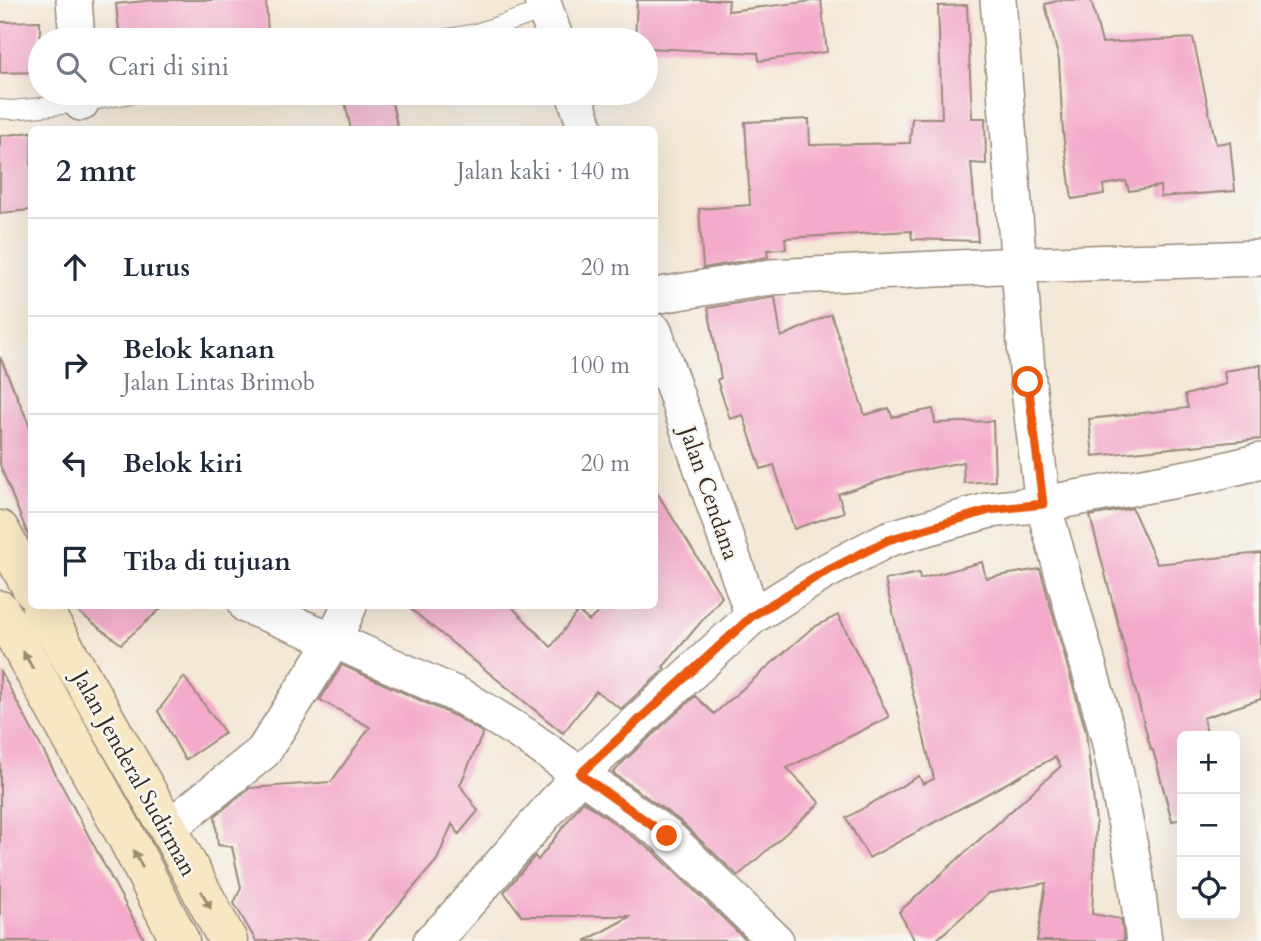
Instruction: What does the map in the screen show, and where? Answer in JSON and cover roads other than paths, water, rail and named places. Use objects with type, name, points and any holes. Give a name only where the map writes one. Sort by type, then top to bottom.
[{"type":"main road","points":[[0,530],[27,572]]},
{"type":"main road","name":"Jalan Jenderal Sudirman","points":[[43,609],[168,828],[228,941]]},
{"type":"main road","name":"Jalan Jenderal Sudirman","points":[[0,610],[126,836],[180,941]]},
{"type":"street","points":[[74,0],[76,28]]},
{"type":"street","points":[[998,0],[1028,382],[1043,504],[1109,739],[1135,872],[1144,941]]},
{"type":"street","points":[[577,105],[585,126]]},
{"type":"street","points":[[658,295],[772,277],[1019,265],[1261,258]]},
{"type":"street","name":"Jalan Cendana","points":[[658,343],[752,616]]},
{"type":"street","points":[[431,941],[580,774],[752,616],[821,574],[888,540],[990,510],[1043,504],[1204,475],[1261,461]]},
{"type":"street","points":[[255,609],[334,639],[464,698],[526,736],[667,836],[776,941]]},
{"type":"street","points":[[168,828],[263,751],[334,639],[348,609]]},
{"type":"lane","points":[[498,28],[548,17]]},
{"type":"lane","points":[[0,109],[12,110],[40,105]]}]
